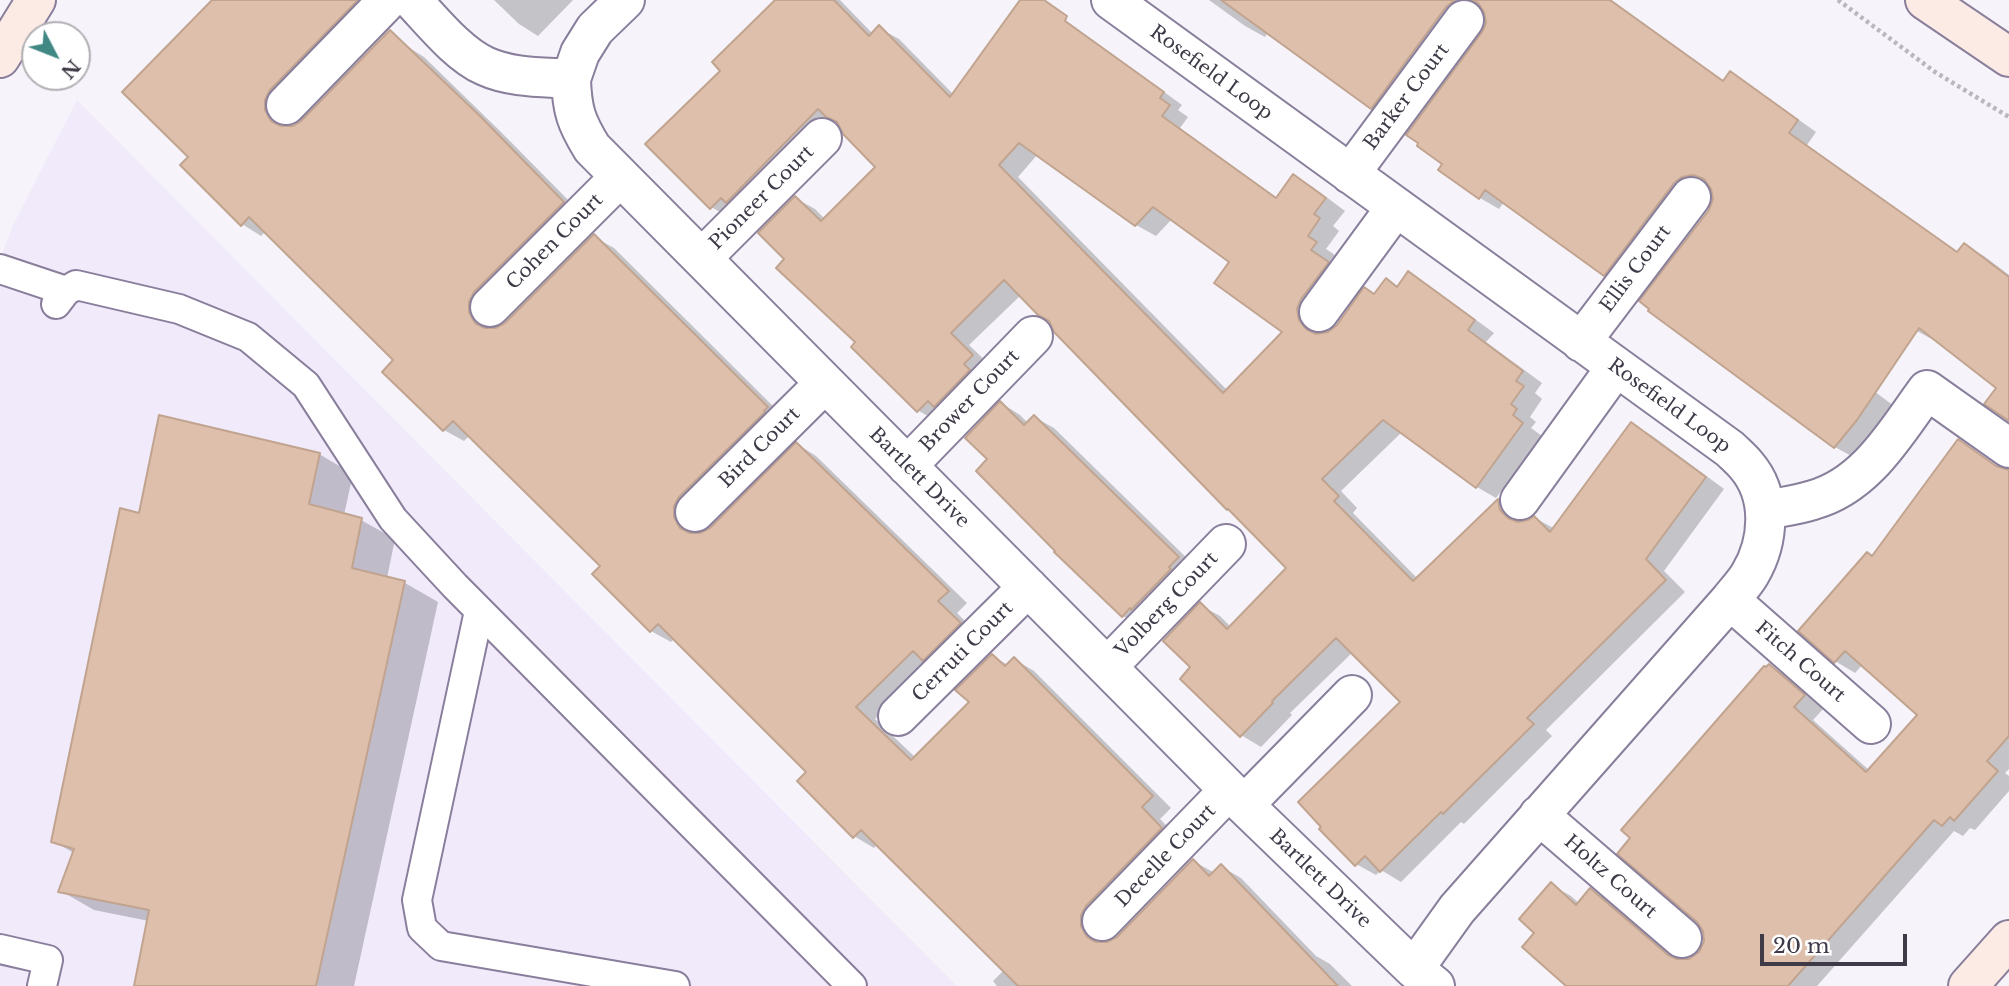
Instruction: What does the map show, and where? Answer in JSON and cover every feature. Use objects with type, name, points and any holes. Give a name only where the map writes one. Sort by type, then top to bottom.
[{"type":"street","points":[[0,58],[36,0]]},
{"type":"street","points":[[286,106],[388,0]]},
{"type":"street","points":[[412,0],[466,54],[485,66],[509,73],[571,79],[580,53],[595,29],[625,0]]},
{"type":"street","points":[[1925,0],[2009,57]]},
{"type":"street","name":"Rosefield Loop","points":[[1116,2],[1730,449],[1746,465],[1760,487],[1766,510],[1763,542],[1750,574],[1457,909],[1424,978]]},
{"type":"street","name":"Barker Court","points":[[1350,174],[1464,20]]},
{"type":"street","name":"Bartlett Drive","points":[[571,79],[572,103],[578,126],[592,148],[1237,798],[1424,978]]},
{"type":"street","name":"Pioneer Court","points":[[702,258],[822,138]]},
{"type":"street","name":"Cohen Court","points":[[490,307],[620,177]]},
{"type":"street","name":"Ellis Court","points":[[1581,342],[1691,197]]},
{"type":"street","points":[[1319,312],[1396,207]]},
{"type":"street","name":"Brower Court","points":[[907,466],[1033,336]]},
{"type":"street","points":[[1520,500],[1616,367]]},
{"type":"street","name":"Bird Court","points":[[695,512],[825,383]]},
{"type":"street","points":[[1766,510],[1815,500],[1848,484],[1874,462],[1927,390],[2009,448]]},
{"type":"street","name":"Volberg Court","points":[[1107,667],[1226,544]]},
{"type":"street","name":"Cerruti Court","points":[[898,716],[1028,587]]},
{"type":"street","name":"Fitch Court","points":[[1730,600],[1871,724]]},
{"type":"street","name":"Decelle Court","points":[[1102,921],[1352,695]]},
{"type":"street","name":"Holtz Court","points":[[1539,815],[1682,938]]},
{"type":"street","points":[[1968,986],[2009,940]]},
{"type":"lane","points":[[0,269],[61,297],[76,285],[179,309],[248,337],[306,385],[393,519],[479,611],[852,986]]},
{"type":"lane","points":[[479,611],[417,900],[422,928],[442,946],[675,986]]},
{"type":"lane","points":[[0,949],[48,960],[42,986]]},
{"type":"path","points":[[1838,0],[1935,72],[2009,117]]},
{"type":"shaded area","points":[[77,100],[957,986],[0,986],[0,259],[13,225]]},
{"type":"building","points":[[212,0],[358,0],[270,90],[265,100],[265,110],[271,121],[281,126],[293,126],[301,121],[390,30],[481,117],[564,202],[474,292],[469,302],[469,312],[475,323],[485,328],[496,328],[505,323],[594,234],[768,407],[679,497],[674,506],[674,517],[680,528],[690,533],[700,533],[710,528],[796,442],[949,591],[938,601],[961,623],[923,661],[913,651],[856,707],[911,760],[969,702],[955,690],[992,654],[1005,666],[1014,657],[1153,796],[1142,807],[1162,828],[1086,906],[1081,915],[1081,926],[1087,937],[1096,942],[1107,942],[1117,937],[1193,859],[1209,876],[1221,864],[1338,986],[1018,986],[861,830],[853,838],[797,781],[806,772],[658,624],[650,632],[592,574],[600,566],[453,421],[443,431],[382,372],[393,360],[249,217],[241,226],[180,165],[188,157],[122,92]]},
{"type":"building","points":[[775,0],[834,0],[869,36],[879,25],[950,97],[1020,0],[1044,0],[1067,16],[1065,21],[1164,92],[1160,98],[1170,105],[1162,116],[1276,198],[1293,174],[1326,198],[1314,214],[1320,218],[1308,236],[1317,242],[1311,250],[1329,262],[1301,299],[1297,309],[1299,320],[1306,329],[1316,334],[1328,332],[1337,325],[1364,287],[1374,294],[1386,278],[1397,287],[1408,271],[1475,320],[1468,330],[1523,371],[1516,381],[1524,386],[1511,404],[1517,409],[1513,415],[1523,423],[1476,488],[1383,420],[1322,479],[1339,496],[1334,501],[1413,581],[1498,499],[1500,510],[1508,518],[1518,522],[1534,516],[1550,532],[1631,422],[1706,477],[1646,559],[1666,580],[1527,718],[1534,724],[1380,872],[1365,856],[1355,866],[1319,829],[1321,827],[1298,802],[1400,702],[1336,638],[1240,737],[1180,679],[1190,667],[1163,641],[1200,602],[1227,629],[1286,568],[1054,332],[1049,321],[1038,315],[1004,280],[951,333],[973,355],[964,364],[970,370],[934,407],[928,401],[917,412],[851,347],[855,342],[776,268],[784,259],[758,233],[795,196],[821,221],[875,167],[843,134],[837,122],[818,109],[726,203],[721,198],[710,209],[645,144],[720,71],[712,62]],"holes":[[[1019,143],[1135,226],[1153,207],[1229,262],[1214,283],[1282,332],[1223,393],[999,165]]]},
{"type":"building","points":[[1221,0],[1455,0],[1446,7],[1371,109]]},
{"type":"building","points":[[1471,0],[1610,0],[1723,81],[1730,71],[1798,120],[1789,133],[1957,252],[1964,243],[2009,277],[2009,421],[1984,404],[1996,388],[1919,328],[1857,420],[1834,448],[1648,311],[1639,301],[1709,210],[1713,199],[1711,189],[1704,179],[1693,175],[1682,177],[1674,183],[1604,276],[1485,190],[1479,199],[1438,170],[1442,164],[1406,135],[1482,32],[1486,23],[1484,12],[1478,3]]},
{"type":"building","points":[[1000,401],[1024,425],[1034,415],[1179,557],[1169,567],[1171,569],[1122,617],[1054,552],[976,471],[987,459],[965,438]]},
{"type":"building","points":[[159,415],[320,453],[309,504],[362,518],[352,568],[405,581],[316,986],[134,986],[149,910],[58,892],[74,849],[51,842],[120,508],[139,513]]},
{"type":"building","points":[[1958,439],[1996,466],[2009,470],[2009,736],[1987,761],[1998,771],[1954,821],[1950,817],[1942,826],[1934,820],[1788,986],[1566,986],[1522,947],[1534,933],[1519,919],[1551,882],[1576,905],[1590,888],[1668,955],[1677,959],[1689,959],[1699,952],[1704,941],[1703,931],[1697,922],[1617,854],[1630,838],[1621,830],[1764,666],[1769,664],[1805,695],[1794,707],[1866,772],[1917,715],[1845,651],[1834,663],[1798,631],[1867,552],[1872,556]]}]
